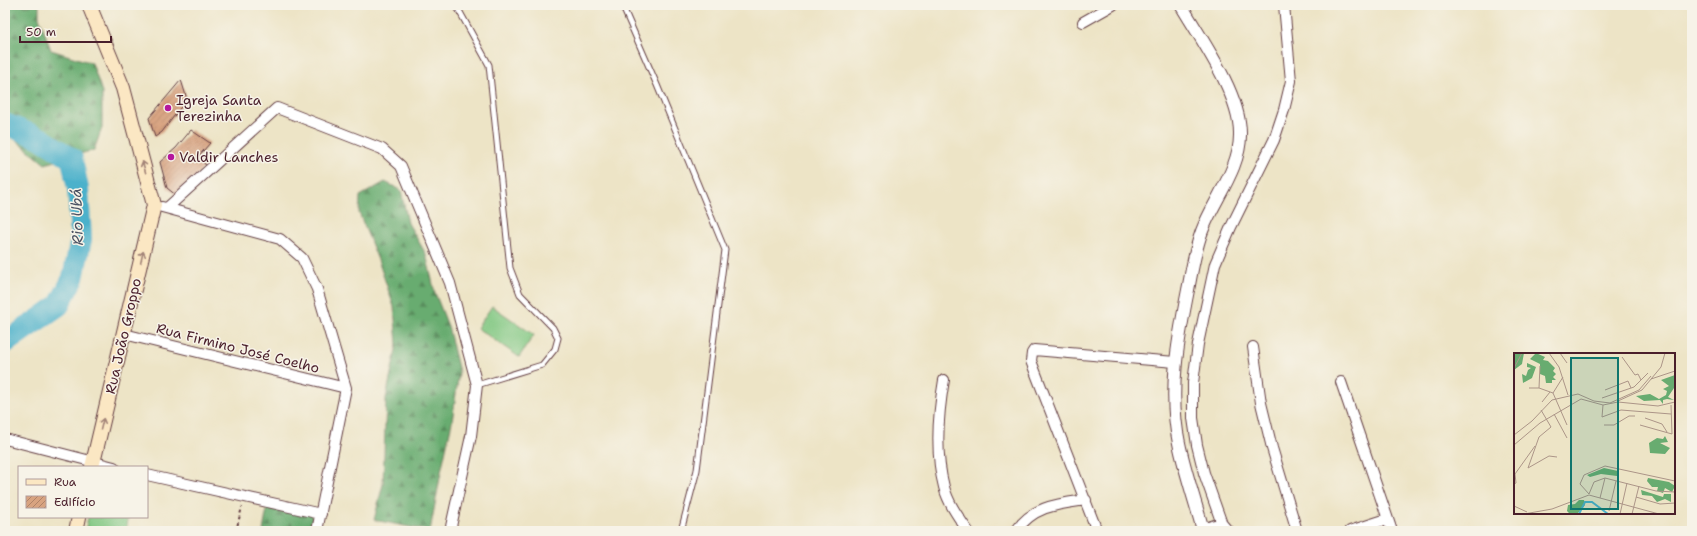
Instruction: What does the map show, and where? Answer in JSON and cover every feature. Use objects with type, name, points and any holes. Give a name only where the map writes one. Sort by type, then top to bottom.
[{"type":"main road","points":[[89,5],[123,88],[161,206]]},
{"type":"main road","name":"Rua João Groppo","points":[[92,465],[124,334],[161,206]]},
{"type":"main road","points":[[76,531],[79,518]]},
{"type":"street","points":[[1083,22],[1113,5]]},
{"type":"street","points":[[1181,5],[1231,93],[1238,114],[1240,133],[1238,155],[1202,231],[1193,267],[1175,362],[1175,407],[1179,442],[1202,531],[1220,528],[1197,445],[1193,418],[1193,383],[1198,344],[1215,264],[1230,227],[1274,140],[1284,110],[1291,81],[1284,5]]},
{"type":"street","points":[[161,206],[277,108],[382,149],[401,166],[450,282],[477,385],[471,436],[450,531]]},
{"type":"street","points":[[161,206],[280,239],[302,258],[317,289],[346,388],[317,531]]},
{"type":"street","name":"Rua Firmino José Coelho","points":[[124,334],[346,388]]},
{"type":"street","points":[[1253,347],[1261,403],[1272,448],[1297,531]]},
{"type":"street","points":[[1097,531],[1032,361],[1032,353],[1034,350],[1175,362]]},
{"type":"street","points":[[944,380],[940,405],[939,436],[944,488],[954,509],[968,531]]},
{"type":"street","points":[[1341,382],[1392,531]]},
{"type":"street","points":[[5,439],[92,465],[103,466]]},
{"type":"street","points":[[148,475],[321,514]]},
{"type":"street","points":[[1016,531],[1021,525],[1042,509],[1053,504],[1086,500]]},
{"type":"street","points":[[1350,531],[1387,519]]},
{"type":"lane","points":[[456,5],[489,65],[510,268],[520,294],[553,328],[558,338],[555,350],[542,365],[477,385]]},
{"type":"lane","points":[[622,5],[726,250],[697,470],[681,531]]},
{"type":"path","points":[[236,531],[244,497]]},
{"type":"green space","points":[[5,5],[39,5],[39,17],[51,50],[92,63],[102,92],[102,128],[94,150],[45,164],[5,131]]},
{"type":"green space","points":[[385,182],[401,190],[408,223],[426,254],[435,293],[448,326],[459,372],[452,422],[430,531],[374,520],[383,484],[386,398],[397,345],[394,307],[378,260],[359,213],[360,196]]},
{"type":"green space","points":[[492,306],[534,335],[519,357],[477,328]]},
{"type":"green space","points":[[268,503],[313,514],[309,531],[263,531]]},
{"type":"green space","points":[[88,518],[119,518],[128,520],[126,531],[85,531]]},
{"type":"building","name":"Igreja Santa Terezinha","points":[[181,80],[187,99],[162,132],[155,137],[149,118]]},
{"type":"building","points":[[191,130],[210,143],[197,158],[206,165],[177,196],[167,188],[160,162],[176,148]]},
{"type":"waterway","name":"Rio Ubá","points":[[5,124],[40,138],[72,159],[78,189],[81,239],[73,278],[59,305],[5,343]]},
{"type":"place","name":"Igreja Santa Terezinha","points":[[168,108]]},
{"type":"place","name":"Valdir Lanches","points":[[171,157]]}]
